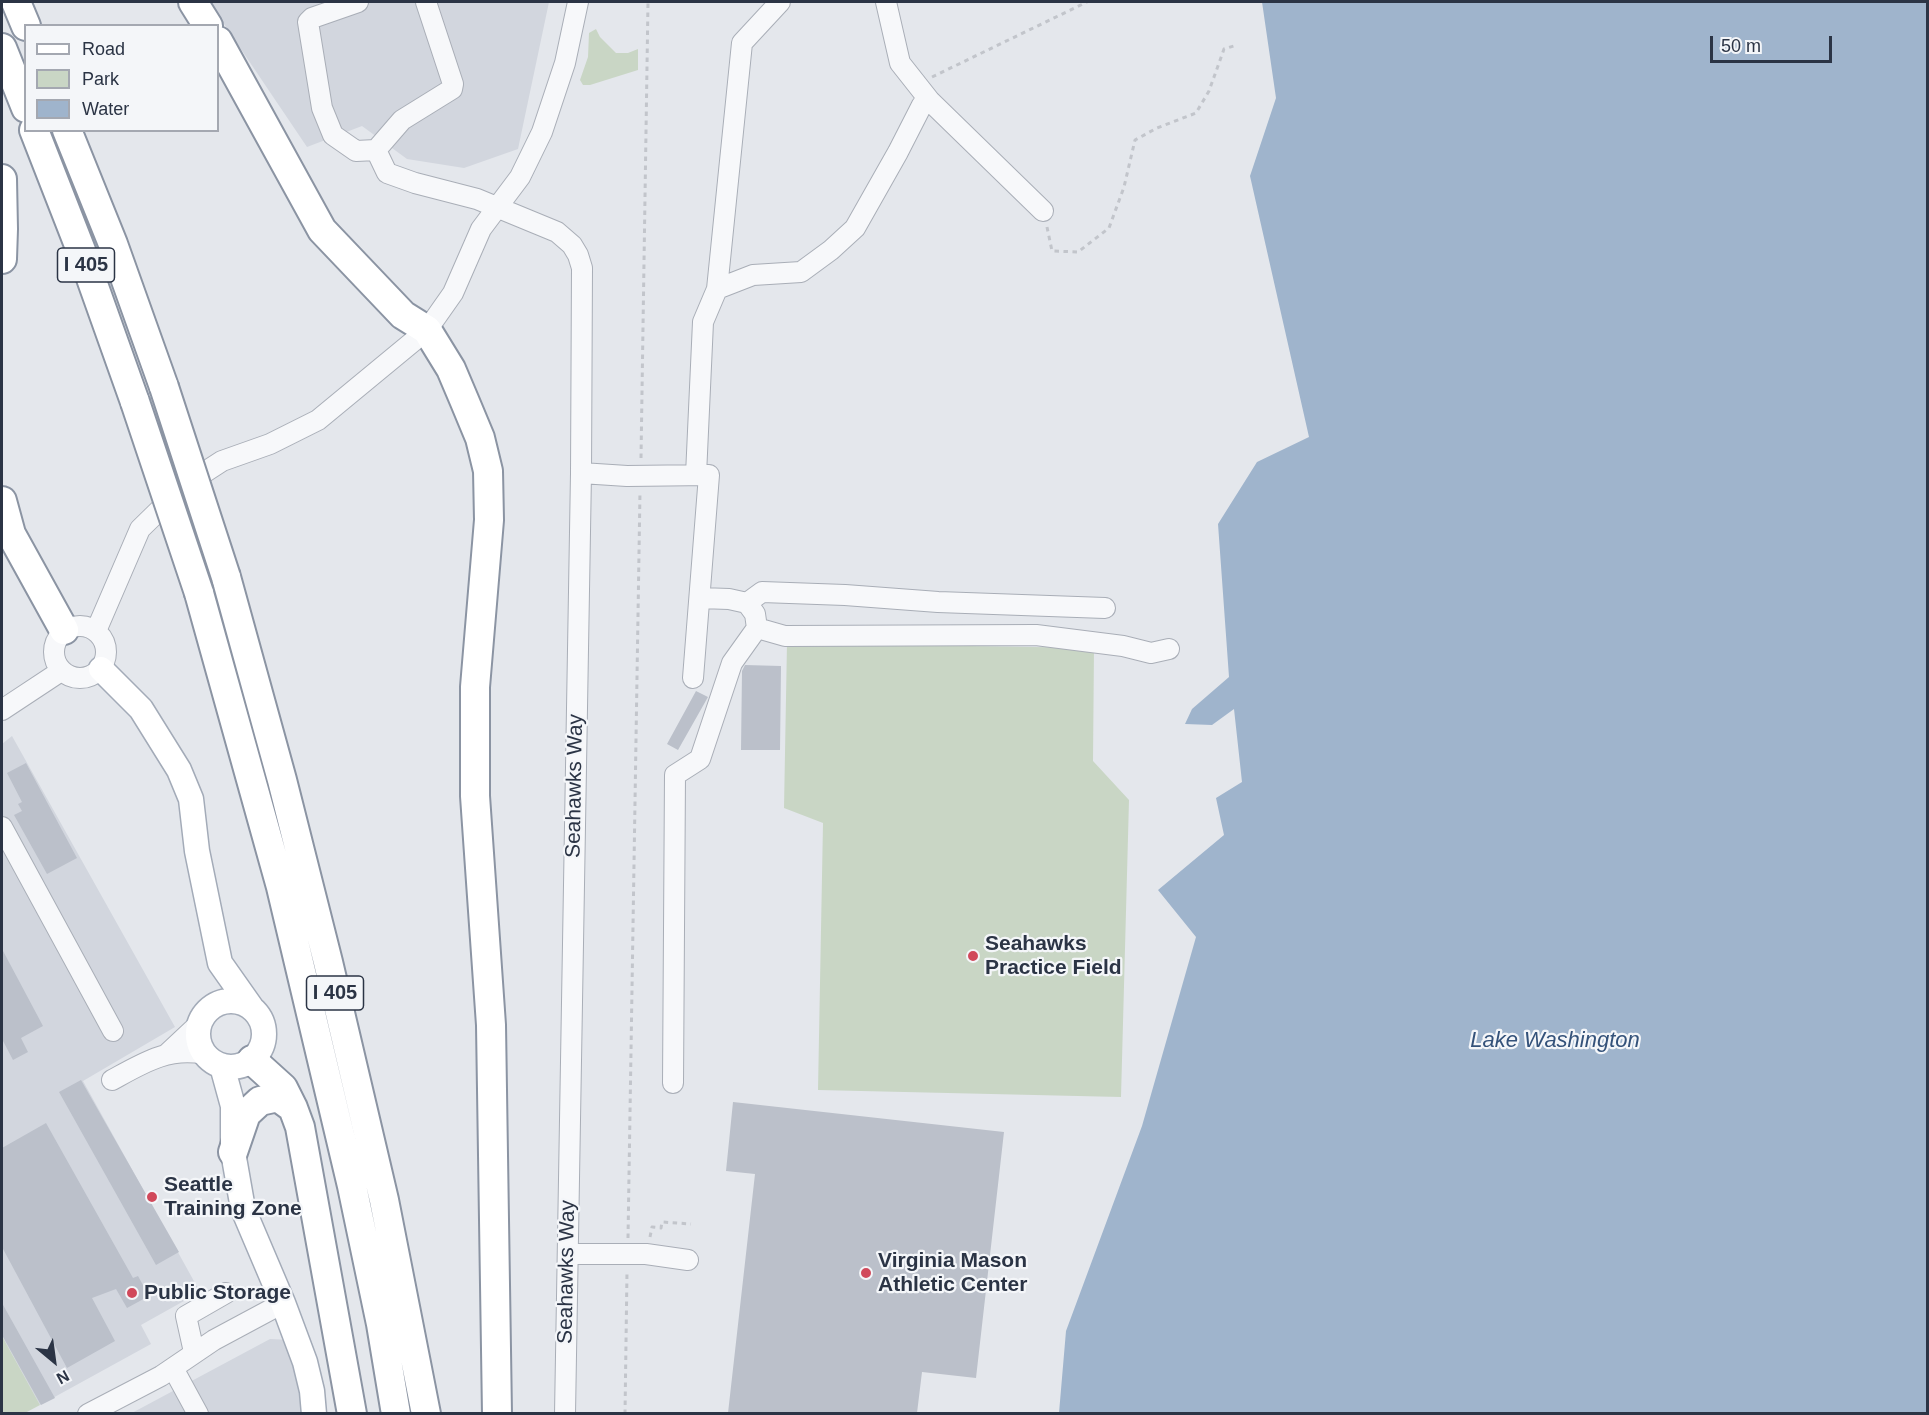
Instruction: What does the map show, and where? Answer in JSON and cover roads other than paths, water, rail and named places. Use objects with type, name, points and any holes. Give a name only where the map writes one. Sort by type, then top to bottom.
[{"type":"highway","points":[[16,2],[25,24]]},
{"type":"highway","points":[[193,2],[207,24]]},
{"type":"highway","points":[[219,43],[322,230],[403,315],[427,330],[451,369],[461,391],[480,438],[488,471],[489,520],[475,687],[475,796],[491,1025],[497,1413]]},
{"type":"highway","points":[[2,48],[24,103]]},
{"type":"highway","name":"I 405","points":[[35,132],[82,253],[135,402],[199,593],[248,764],[286,909],[352,1186],[381,1324],[396,1413]]},
{"type":"highway","name":"I 405","points":[[69,132],[113,244],[164,387],[226,577],[282,780],[328,962],[384,1200],[426,1413]]},
{"type":"highway","points":[[2,179],[2,259]]},
{"type":"highway","points":[[2,501],[11,534],[64,630]]},
{"type":"highway","points":[[231,1061],[283,1089],[300,1127],[352,1413]]},
{"type":"highway","points":[[233,1152],[246,1114],[260,1101],[278,1097],[293,1108]]},
{"type":"main road","points":[[101,669],[141,709],[179,770],[191,799],[197,851],[220,963],[258,1015],[265,1034],[259,1053],[231,1061],[200,1044],[198,1033],[206,1015],[220,963]]},
{"type":"main road","points":[[206,1015],[222,1003],[232,1001],[251,1007]]},
{"type":"main road","points":[[231,1061],[233,1152],[243,1209],[305,1362],[312,1390],[314,1413]]},
{"type":"street","points":[[358,2],[312,18],[308,22],[322,108],[333,135],[356,151],[376,150],[402,120],[452,89],[453,84],[426,2]]},
{"type":"street","points":[[96,631],[140,529],[185,485],[222,461],[270,444],[318,420],[427,330],[453,293],[481,230],[520,177],[542,132],[565,63],[578,2]]},
{"type":"street","points":[[696,475],[703,322],[717,289],[742,43],[780,2]]},
{"type":"street","points":[[886,2],[900,63],[930,101],[1043,211]]},
{"type":"street","points":[[717,289],[753,275],[801,272],[831,250],[855,228],[922,105],[930,101]]},
{"type":"street","name":"Seahawks Way","points":[[376,150],[387,173],[499,207],[557,232],[572,245],[579,255],[582,268],[581,473],[565,1413]]},
{"type":"street","points":[[581,473],[627,477],[709,475],[693,678]]},
{"type":"street","points":[[747,603],[762,592],[1105,608]]},
{"type":"street","points":[[674,1083],[675,775],[700,759],[732,663],[757,628],[755,614],[747,603],[729,599],[700,598]]},
{"type":"street","points":[[80,625],[96,631],[102,637],[107,653],[101,669],[94,675],[77,679],[61,671],[56,663],[54,645],[64,630],[80,625]]},
{"type":"street","points":[[757,628],[784,636],[1036,635],[1123,646],[1151,652],[1169,649]]},
{"type":"street","points":[[2,710],[61,671]]},
{"type":"street","points":[[2,827],[113,1031]]},
{"type":"street","points":[[112,1080],[168,1053],[206,1015]]},
{"type":"street","points":[[168,1053],[188,1051],[231,1061]]},
{"type":"street","points":[[568,1254],[646,1254],[688,1260]]},
{"type":"street","points":[[194,1352],[186,1316],[226,1293]]},
{"type":"street","points":[[88,1413],[161,1376],[194,1352],[283,1303]]},
{"type":"street","points":[[173,1368],[198,1413]]},
{"type":"water","name":"Lake Washington","points":[[1262,2],[1927,2],[1927,1413],[1059,1413],[1066,1331],[1142,1126],[1196,937],[1158,890],[1224,835],[1216,798],[1242,782],[1234,709],[1212,725],[1185,724],[1192,709],[1229,677],[1218,524],[1257,462],[1309,437],[1250,176],[1276,98]]},
{"type":"place","name":"Seahawks Practice Field","points":[[973,956]]},
{"type":"place","name":"Seattle Training Zone","points":[[152,1197]]},
{"type":"place","name":"Virginia Mason Athletic Center","points":[[866,1273]]},
{"type":"place","name":"Public Storage","points":[[132,1293]]}]
